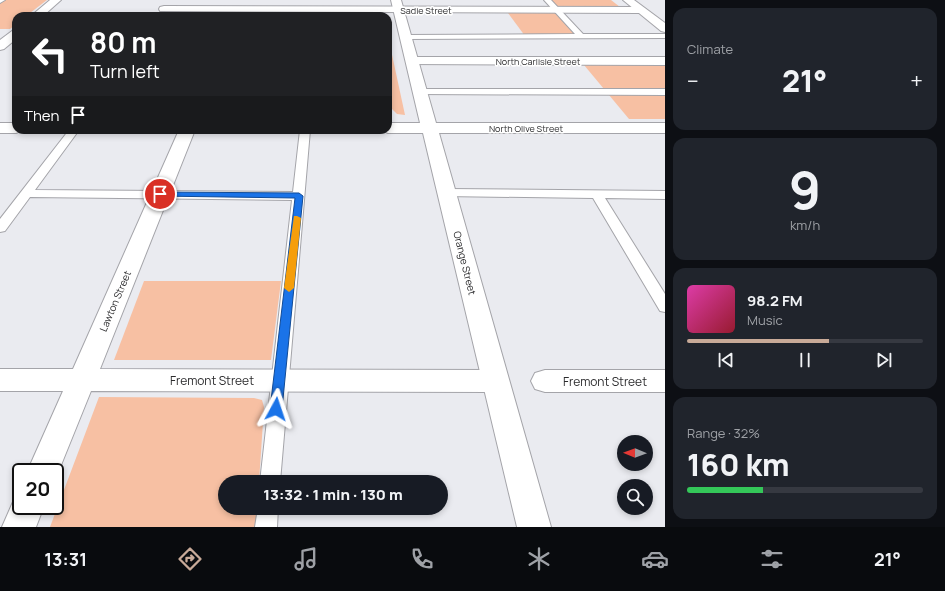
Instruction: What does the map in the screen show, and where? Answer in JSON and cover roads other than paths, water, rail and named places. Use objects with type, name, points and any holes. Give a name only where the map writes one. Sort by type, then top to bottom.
[{"type":"street","points":[[41,12],[56,0]]},
{"type":"street","points":[[163,12],[171,0]]},
{"type":"street","points":[[628,0],[665,29]]},
{"type":"street","name":"Sadie Street","points":[[191,12],[397,5],[556,10],[640,10]]},
{"type":"street","name":"Orange Street","points":[[397,5],[534,527]]},
{"type":"street","points":[[0,46],[12,36]]},
{"type":"street","name":"North Carlisle Street","points":[[412,61],[665,61]]},
{"type":"street","points":[[0,128],[12,128]]},
{"type":"street","name":"North Olive Street","points":[[392,128],[665,128]]},
{"type":"street","name":"Lawton Street","points":[[47,463],[185,134]]},
{"type":"street","name":"Fremont Street","points":[[0,380],[495,381]]},
{"type":"street","name":"Fremont Street","points":[[544,381],[665,382]]},
{"type":"street","points":[[19,527],[24,515]]},
{"type":"lane","points":[[547,0],[582,37]]},
{"type":"lane","points":[[406,37],[665,36]]},
{"type":"lane","points":[[420,92],[665,92]]},
{"type":"lane","points":[[0,228],[71,134]]},
{"type":"lane","points":[[271,475],[305,134]]},
{"type":"lane","points":[[26,193],[299,196]]},
{"type":"lane","points":[[447,193],[665,195]]},
{"type":"lane","points":[[596,195],[665,307]]},
{"type":"lane","points":[[266,527],[267,515]]}]
